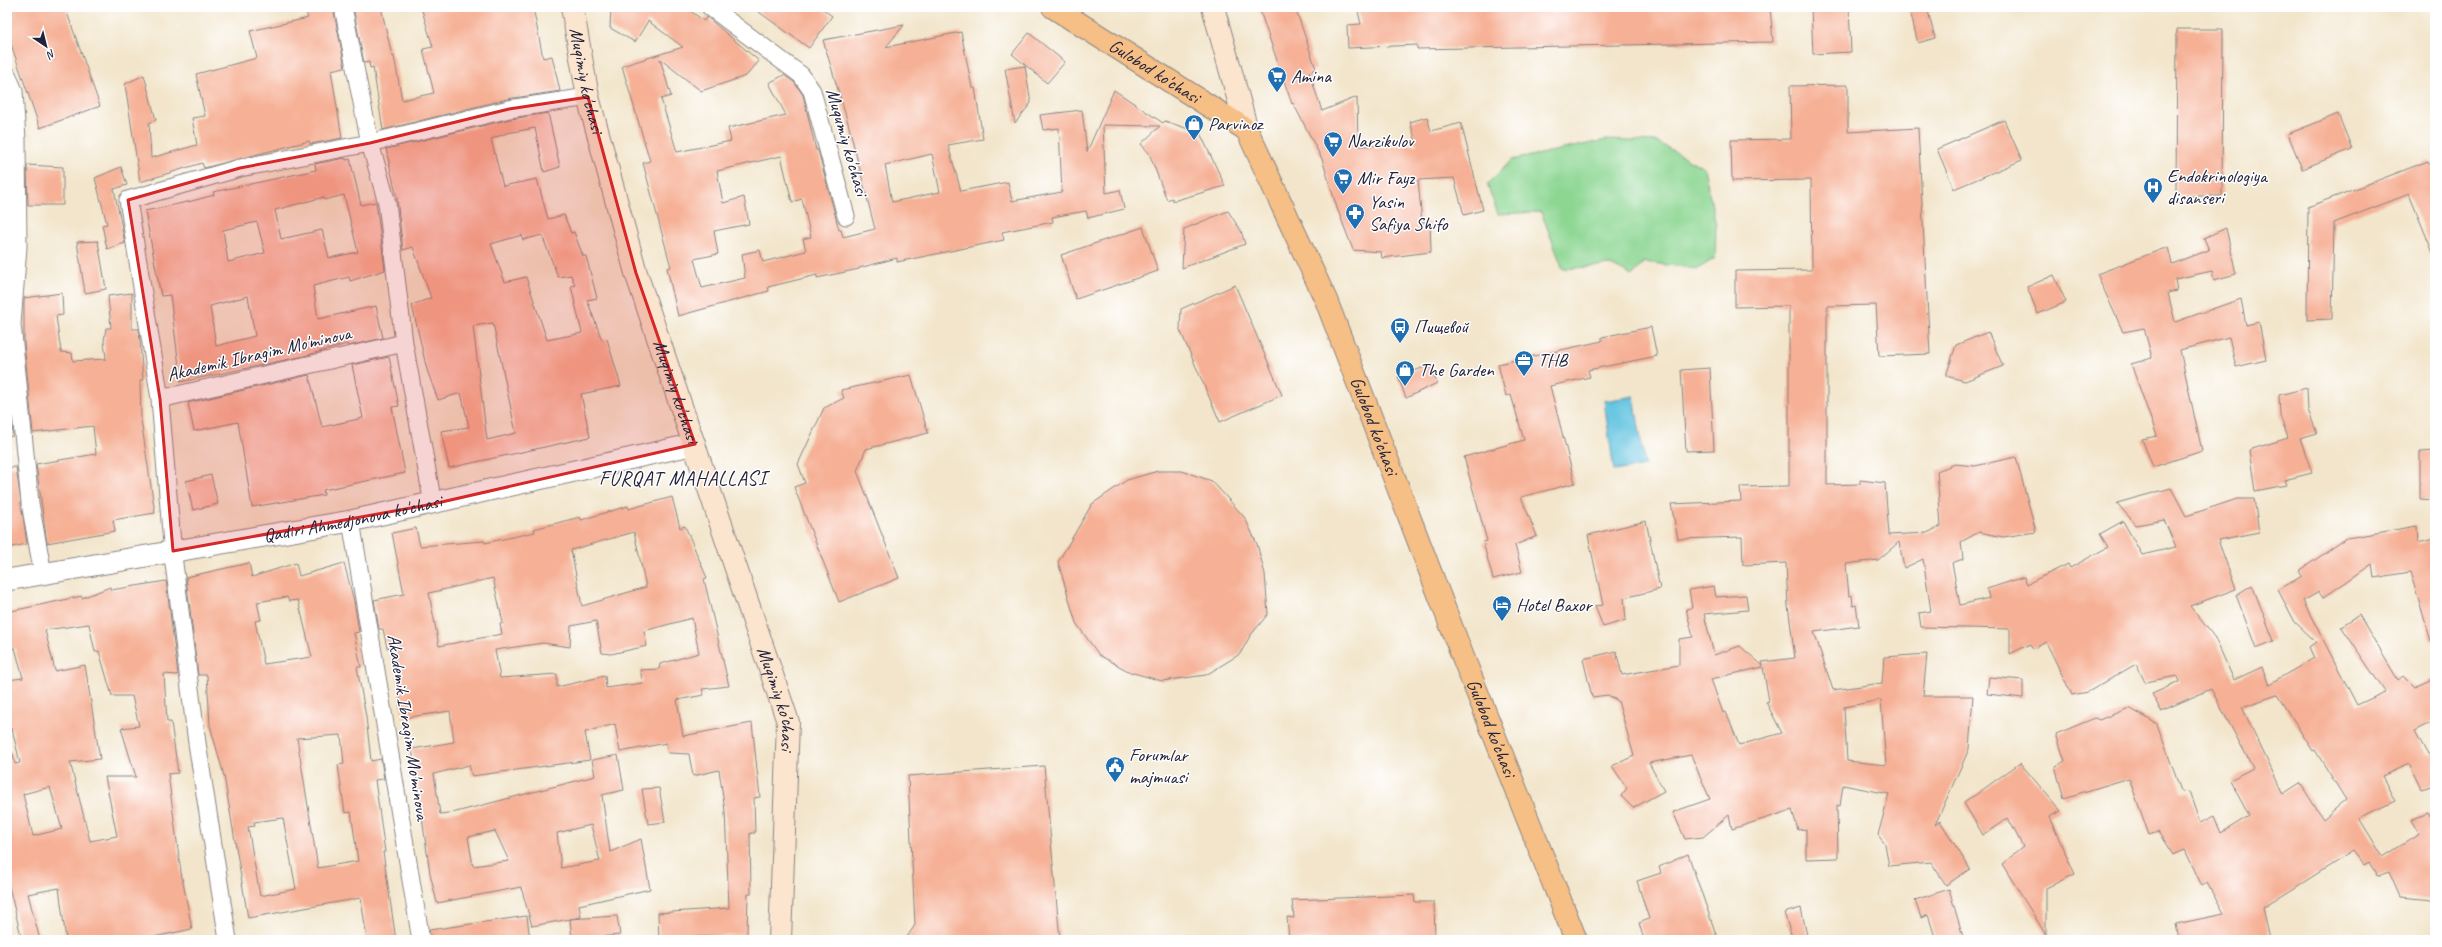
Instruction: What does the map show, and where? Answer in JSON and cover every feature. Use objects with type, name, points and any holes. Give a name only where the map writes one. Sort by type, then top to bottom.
[{"type":"main road","name":"Muqimiy ko'chasi","points":[[572,7],[588,97],[636,273],[788,722],[780,940]]},
{"type":"main road","name":"Gulobod ko'chasi","points":[[1053,7],[1247,130],[1326,300],[1472,679],[1576,940]]},
{"type":"main road","points":[[1213,7],[1247,130]]},
{"type":"street","points":[[343,7],[370,143],[387,203],[404,343],[433,504]]},
{"type":"street","name":"Muqumiy ko'chasi","points":[[710,7],[801,75],[812,91],[846,216]]},
{"type":"street","points":[[7,74],[14,91],[18,140],[18,247],[12,324],[30,503],[43,574]]},
{"type":"street","points":[[160,399],[128,200],[240,168],[370,143],[510,109],[588,97]]},
{"type":"street","name":"Akademik Ibragim Mo'minova","points":[[228,940],[197,743],[173,553],[160,399],[404,343]]},
{"type":"street","name":"Qadiri Ahmedjonova ko'chasi","points":[[7,580],[173,553],[352,521],[695,444]]},
{"type":"street","name":"Akademik Ibragim Mo'minova","points":[[352,521],[422,940]]},
{"type":"highlighted area","points":[[588,97],[636,273],[695,444],[433,504],[173,551],[160,399],[128,200],[240,168],[370,143],[509,109]]},
{"type":"green space","points":[[1606,140],[1657,142],[1704,168],[1716,226],[1715,258],[1698,269],[1644,262],[1632,276],[1611,265],[1563,269],[1541,212],[1498,214],[1487,184],[1512,160]]},
{"type":"water","points":[[1634,396],[1645,466],[1614,471],[1604,401]]},
{"type":"building","points":[[7,7],[65,7],[100,106],[40,128],[7,33]]},
{"type":"building","points":[[304,7],[333,7],[345,67],[331,70],[342,138],[310,144],[309,141],[204,168],[202,163],[140,182],[125,84],[144,75],[156,120],[149,123],[151,158],[197,145],[192,118],[205,116],[196,74],[257,58],[250,31],[308,18]]},
{"type":"building","points":[[353,7],[381,7],[392,56],[394,56],[402,100],[434,93],[423,49],[433,47],[421,7],[533,7],[543,58],[552,56],[560,91],[507,99],[383,130],[373,67],[370,68],[369,62],[364,63]]},
{"type":"building","points":[[611,7],[685,7],[704,21],[707,17],[759,61],[746,76],[701,91],[660,59],[671,96],[661,99],[677,152],[731,141],[728,128],[786,115],[769,83],[784,75],[794,82],[803,95],[816,150],[818,150],[839,230],[841,230],[843,237],[875,229],[848,123],[823,40],[904,25],[886,47],[961,32],[972,88],[975,88],[983,139],[948,145],[961,191],[1008,182],[1012,201],[1062,192],[1059,128],[1043,130],[1040,115],[1082,110],[1087,152],[1114,90],[1163,123],[1165,121],[1200,133],[1225,186],[1173,201],[1172,198],[1167,200],[1149,153],[1141,144],[1160,126],[1103,125],[1106,193],[1120,190],[1124,209],[1088,218],[1086,211],[1052,217],[1053,222],[1002,232],[1004,240],[897,262],[897,258],[859,269],[817,278],[817,275],[768,287],[769,291],[678,316],[667,268],[671,267],[643,163],[650,161],[622,66],[683,47],[648,21],[635,42],[610,28]],"holes":[[[932,154],[940,192],[892,202],[885,165]],[[781,156],[792,202],[802,199],[811,237],[803,239],[806,251],[763,262],[760,250],[742,254],[745,278],[702,288],[694,259],[718,254],[714,231],[749,224],[744,197],[723,203],[717,171]]]},
{"type":"building","points":[[752,7],[820,7],[832,16],[809,48]]},
{"type":"building","points":[[1272,7],[1295,7],[1316,69],[1309,72],[1322,111],[1357,97],[1358,146],[1417,145],[1410,122],[1427,117],[1431,131],[1461,123],[1483,210],[1464,215],[1454,178],[1418,180],[1422,222],[1430,222],[1431,252],[1382,258],[1381,252],[1353,250],[1337,208],[1322,159],[1293,103],[1292,104],[1260,11]]},
{"type":"building","points":[[1357,7],[1770,7],[1773,42],[1417,49],[1417,45],[1348,48],[1347,25],[1361,24]]},
{"type":"building","points":[[1811,7],[1849,7],[1851,52],[1813,54]]},
{"type":"building","points":[[1909,7],[1927,7],[1935,38],[1918,43]]},
{"type":"building","points":[[2177,29],[2223,29],[2222,196],[2176,196]]},
{"type":"building","points":[[1029,33],[1065,62],[1047,83],[1012,54]]},
{"type":"building","points":[[1025,66],[1031,103],[1015,123],[1005,69]]},
{"type":"building","points":[[1848,85],[1848,132],[1918,128],[1930,354],[1879,356],[1876,305],[1827,306],[1827,485],[1860,484],[1860,480],[1885,483],[1889,535],[1927,533],[1941,526],[1937,471],[1955,464],[1975,466],[2016,457],[2036,532],[2003,537],[1979,532],[1961,542],[1963,559],[1952,563],[1960,605],[1989,598],[1987,589],[2024,577],[2027,584],[2068,564],[2070,568],[2108,547],[2100,534],[2123,521],[2142,555],[2176,547],[2164,520],[2136,525],[2117,503],[2171,488],[2186,516],[2237,499],[2254,499],[2259,532],[2218,540],[2236,589],[2190,606],[2215,638],[2234,680],[2262,667],[2269,684],[2314,658],[2309,647],[2316,642],[2295,622],[2278,590],[2302,576],[2299,571],[2347,538],[2417,526],[2418,543],[2435,539],[2435,640],[2431,641],[2410,572],[2374,578],[2372,564],[2323,598],[2319,592],[2303,601],[2357,705],[2385,692],[2341,626],[2359,615],[2398,680],[2403,676],[2414,687],[2435,678],[2435,721],[2415,731],[2428,755],[2435,753],[2435,785],[2421,789],[2409,764],[2382,776],[2395,801],[2359,818],[2383,857],[2419,834],[2411,820],[2428,813],[2435,825],[2435,900],[2400,897],[2389,872],[2377,876],[2369,862],[2364,865],[2353,851],[2263,908],[2270,938],[2256,940],[2179,940],[2176,924],[2224,914],[2207,883],[2202,886],[2185,850],[2173,855],[2158,832],[2149,835],[2129,778],[2064,798],[2055,767],[2065,761],[2056,734],[2095,718],[2099,720],[2129,708],[2157,724],[2181,791],[2189,792],[2200,823],[2214,816],[2221,833],[2249,816],[2230,780],[2253,768],[2211,689],[2161,711],[2152,694],[2179,682],[2177,676],[2145,682],[2136,664],[2088,692],[2072,695],[2046,642],[2033,649],[2030,644],[2010,654],[2010,629],[1921,627],[1919,613],[1931,611],[1923,559],[1904,568],[1899,542],[1878,560],[1846,564],[1849,596],[1852,595],[1853,606],[1856,605],[1859,626],[1814,632],[1833,690],[1882,683],[1884,657],[1927,654],[1923,696],[1973,696],[1969,749],[1935,825],[1940,821],[1970,869],[1946,885],[1931,862],[1889,866],[1885,844],[1878,835],[1889,794],[1843,785],[1840,806],[1837,805],[1838,858],[1806,859],[1806,829],[1798,830],[1792,810],[1732,829],[1729,815],[1703,837],[1685,839],[1673,812],[1710,799],[1691,755],[1649,763],[1664,791],[1633,808],[1621,796],[1627,788],[1612,766],[1634,756],[1618,701],[1608,695],[1592,697],[1583,659],[1616,651],[1622,675],[1679,665],[1679,639],[1693,637],[1686,609],[1692,608],[1689,590],[1714,586],[1716,597],[1746,595],[1748,610],[1704,614],[1714,655],[1740,646],[1763,666],[1762,662],[1795,658],[1788,606],[1786,563],[1743,565],[1742,537],[1678,539],[1671,504],[1741,501],[1740,487],[1789,486],[1789,306],[1735,307],[1735,271],[1812,270],[1811,180],[1732,181],[1731,140],[1791,139],[1790,86]],"holes":[[[1763,667],[1769,701],[1766,702],[1782,733],[1739,745],[1726,712],[1723,713],[1711,679]],[[2277,695],[2313,751],[2315,750],[2346,800],[2323,819],[2300,783],[2283,794],[2242,707]],[[1881,700],[1886,765],[1847,761],[1844,707]]]},
{"type":"building","points":[[548,113],[560,167],[544,172],[535,128],[507,133],[491,139],[503,186],[537,179],[548,219],[564,215],[571,233],[574,232],[583,256],[586,256],[597,298],[587,300],[602,340],[607,339],[621,386],[581,394],[590,437],[449,468],[441,431],[469,427],[461,393],[438,400],[427,370],[412,305],[431,298],[413,247],[403,250],[397,198],[386,149],[511,119]],"holes":[[[522,235],[523,240],[542,235],[558,277],[571,275],[575,285],[571,286],[582,333],[547,340],[526,277],[505,282],[491,244]],[[493,323],[516,433],[487,440],[473,326]]]},
{"type":"building","points":[[2338,114],[2352,149],[2302,169],[2288,134]]},
{"type":"building","points":[[2004,120],[2022,160],[1954,189],[1937,149]]},
{"type":"building","points":[[345,158],[346,160],[350,159],[361,205],[376,202],[385,270],[350,281],[349,277],[313,286],[318,319],[376,306],[383,338],[348,346],[347,344],[304,356],[181,382],[170,295],[161,296],[145,211],[214,195],[213,192],[316,170],[315,164]],"holes":[[[344,195],[358,252],[329,258],[322,230],[281,239],[275,210],[324,197],[324,200]],[[257,222],[265,253],[228,262],[223,230]],[[248,296],[255,336],[216,346],[210,306]]]},
{"type":"building","points":[[2428,161],[2435,177],[2435,258],[2409,194],[2334,223],[2332,319],[2307,320],[2308,207]]},
{"type":"building","points":[[27,165],[63,167],[63,205],[28,205]]},
{"type":"building","points":[[121,167],[127,185],[114,189],[125,243],[107,249],[102,225],[107,224],[95,178]]},
{"type":"building","points":[[1228,211],[1241,231],[1245,244],[1182,268],[1184,229]]},
{"type":"building","points":[[1143,227],[1158,271],[1076,299],[1061,255]]},
{"type":"building","points":[[2226,228],[2236,274],[2214,280],[2212,271],[2175,279],[2177,291],[2168,293],[2175,322],[2241,299],[2246,325],[2259,322],[2266,360],[2236,367],[2229,337],[2180,350],[2202,451],[2153,467],[2142,439],[2157,436],[2131,364],[2152,358],[2144,328],[2123,332],[2097,274],[2168,247],[2172,264],[2209,250],[2204,238]]},
{"type":"building","points":[[98,241],[106,289],[85,293],[77,242]]},
{"type":"building","points":[[2054,275],[2066,302],[2038,314],[2027,287]]},
{"type":"building","points":[[1235,285],[1282,395],[1220,422],[1180,330],[1181,309]]},
{"type":"building","points":[[62,293],[63,315],[56,316],[61,352],[72,353],[73,361],[106,359],[104,341],[106,328],[111,328],[108,296],[132,293],[132,329],[139,329],[143,380],[140,380],[141,420],[155,513],[113,520],[115,531],[47,543],[36,464],[96,454],[93,426],[33,433],[24,343],[24,298]]},
{"type":"building","points":[[1651,327],[1657,356],[1588,370],[1590,377],[1550,386],[1575,483],[1521,497],[1537,536],[1515,545],[1522,572],[1493,579],[1483,542],[1487,541],[1464,457],[1524,440],[1511,395],[1506,396],[1498,364],[1602,341],[1602,337]]},
{"type":"building","points":[[1988,332],[2003,366],[1965,381],[1946,376],[1956,345]]},
{"type":"building","points":[[389,357],[399,406],[392,407],[405,473],[323,490],[324,495],[252,507],[238,422],[194,431],[188,403],[309,375],[322,427],[363,418],[352,365]]},
{"type":"building","points":[[1430,365],[1437,383],[1406,398],[1398,377]]},
{"type":"building","points":[[1710,368],[1714,450],[1686,451],[1681,370]]},
{"type":"building","points":[[911,375],[928,433],[866,449],[857,471],[899,578],[839,602],[794,487],[805,483],[798,464],[824,408],[844,398],[841,390]]},
{"type":"building","points":[[7,380],[13,436],[7,437]]},
{"type":"building","points":[[2307,388],[2308,410],[2317,433],[2300,438],[2312,473],[2284,480],[2286,485],[2255,491],[2249,450],[2288,438],[2280,415],[2279,395]]},
{"type":"building","points":[[2435,451],[2435,500],[2420,499],[2420,452]]},
{"type":"building","points":[[16,467],[27,544],[7,548],[7,468]]},
{"type":"building","points":[[1158,471],[1182,471],[1212,481],[1245,518],[1257,544],[1265,574],[1268,614],[1250,636],[1240,654],[1206,675],[1162,681],[1130,672],[1099,655],[1076,623],[1058,562],[1092,504],[1127,480]]},
{"type":"building","points":[[211,475],[218,504],[193,510],[186,481]]},
{"type":"building","points":[[672,497],[680,528],[685,526],[707,578],[704,579],[729,686],[702,689],[704,695],[677,700],[683,736],[752,723],[760,797],[754,798],[755,833],[750,833],[751,894],[748,894],[747,934],[659,940],[658,913],[729,908],[725,811],[719,770],[693,776],[689,754],[668,753],[666,743],[620,752],[615,724],[585,732],[590,760],[472,776],[469,765],[434,774],[440,814],[456,812],[595,776],[592,760],[618,755],[624,790],[602,795],[610,852],[641,839],[650,889],[579,905],[581,917],[532,926],[521,887],[437,903],[430,873],[412,749],[454,742],[450,711],[403,718],[393,647],[387,648],[383,629],[379,629],[374,600],[404,594],[392,533],[416,528],[420,546],[484,541],[485,543],[535,532],[534,529],[580,517],[581,520],[628,506],[629,509]],"holes":[[[634,532],[646,587],[582,606],[571,550]],[[493,578],[503,623],[500,624],[502,634],[439,646],[429,593]],[[692,618],[699,653],[660,664],[659,669],[640,670],[643,683],[606,688],[605,676],[557,687],[557,674],[500,678],[495,650],[543,643],[570,647],[571,626],[596,621],[602,653],[611,654],[647,646],[644,631]],[[591,825],[600,861],[561,868],[557,833]],[[495,831],[509,861],[473,866],[468,837]]]},
{"type":"building","points":[[1646,521],[1660,589],[1624,598],[1626,620],[1603,627],[1595,606],[1603,605],[1588,535]]},
{"type":"building","points":[[249,563],[252,577],[296,563],[299,576],[344,563],[354,601],[359,632],[354,633],[361,667],[357,667],[366,717],[371,761],[381,759],[384,779],[375,780],[385,852],[383,852],[396,940],[367,940],[361,898],[248,918],[224,776],[210,725],[207,675],[198,675],[186,577]],"holes":[[[287,597],[289,601],[298,600],[312,657],[264,664],[255,621],[261,620],[257,602]],[[341,735],[344,764],[338,765],[345,813],[351,812],[358,861],[318,868],[297,738]],[[283,818],[296,889],[260,896],[248,827],[255,826],[254,822]]]},
{"type":"building","points":[[166,581],[178,675],[164,674],[167,722],[171,722],[178,773],[168,774],[181,872],[192,929],[149,938],[150,940],[97,940],[97,938],[66,940],[59,888],[28,894],[40,940],[22,940],[7,878],[7,754],[13,753],[15,764],[20,763],[12,729],[7,730],[7,680],[23,678],[15,648],[7,650],[7,612],[82,596],[82,598],[110,587],[111,590]],"holes":[[[89,624],[95,652],[99,651],[112,696],[132,696],[139,726],[121,728],[136,777],[105,777],[117,836],[90,841],[70,762],[100,759],[85,665],[55,671],[45,630]],[[50,787],[62,829],[33,836],[23,794]]]},
{"type":"building","points":[[2252,585],[2274,641],[2256,648],[2236,595]]},
{"type":"building","points":[[1989,677],[2023,680],[2023,698],[1987,694]]},
{"type":"building","points":[[2020,763],[2061,811],[2049,817],[2075,874],[2046,888],[2046,935],[2002,864],[2023,847],[2008,818],[1983,835],[1964,803]]},
{"type":"building","points":[[1044,766],[1060,940],[905,940],[915,925],[908,776]]},
{"type":"building","points":[[659,788],[665,822],[648,824],[642,789]]},
{"type":"building","points":[[1688,854],[1718,940],[1644,940],[1639,923],[1649,919],[1637,881],[1661,873],[1659,867]]},
{"type":"building","points":[[1949,889],[1964,940],[1936,940],[1928,915],[1921,918],[1915,900]]},
{"type":"building","points":[[1414,895],[1415,902],[1434,902],[1435,940],[1289,940],[1287,917],[1294,918],[1292,900]]},
{"type":"building","points":[[1801,908],[1808,940],[1793,940],[1784,913]]},
{"type":"building","points":[[527,916],[530,940],[431,940],[429,930]]},
{"type":"building","points":[[617,916],[620,935],[572,940],[570,919]]},
{"type":"place","name":"Amina","points":[[1277,93]]},
{"type":"place","name":"Parvinoz","points":[[1194,141]]},
{"type":"place","name":"Narzikulov","points":[[1333,158]]},
{"type":"place","name":"Mir Fayz","points":[[1343,195]]},
{"type":"place","name":"Endokrinologiya disanseri","points":[[2153,204]]},
{"type":"place","name":"Yasin Safiya Shifo","points":[[1355,230]]},
{"type":"place","name":"Пищевой","points":[[1400,344]]},
{"type":"place","name":"THB","points":[[1524,377]]},
{"type":"place","name":"The Garden","points":[[1405,387]]},
{"type":"place","name":"Hotel Baxor","points":[[1502,622]]},
{"type":"place","name":"Forumlar majmuasi","points":[[1115,783]]},
{"type":"district","name":"FURQAT MAHALLASI","points":[[683,478]]}]
